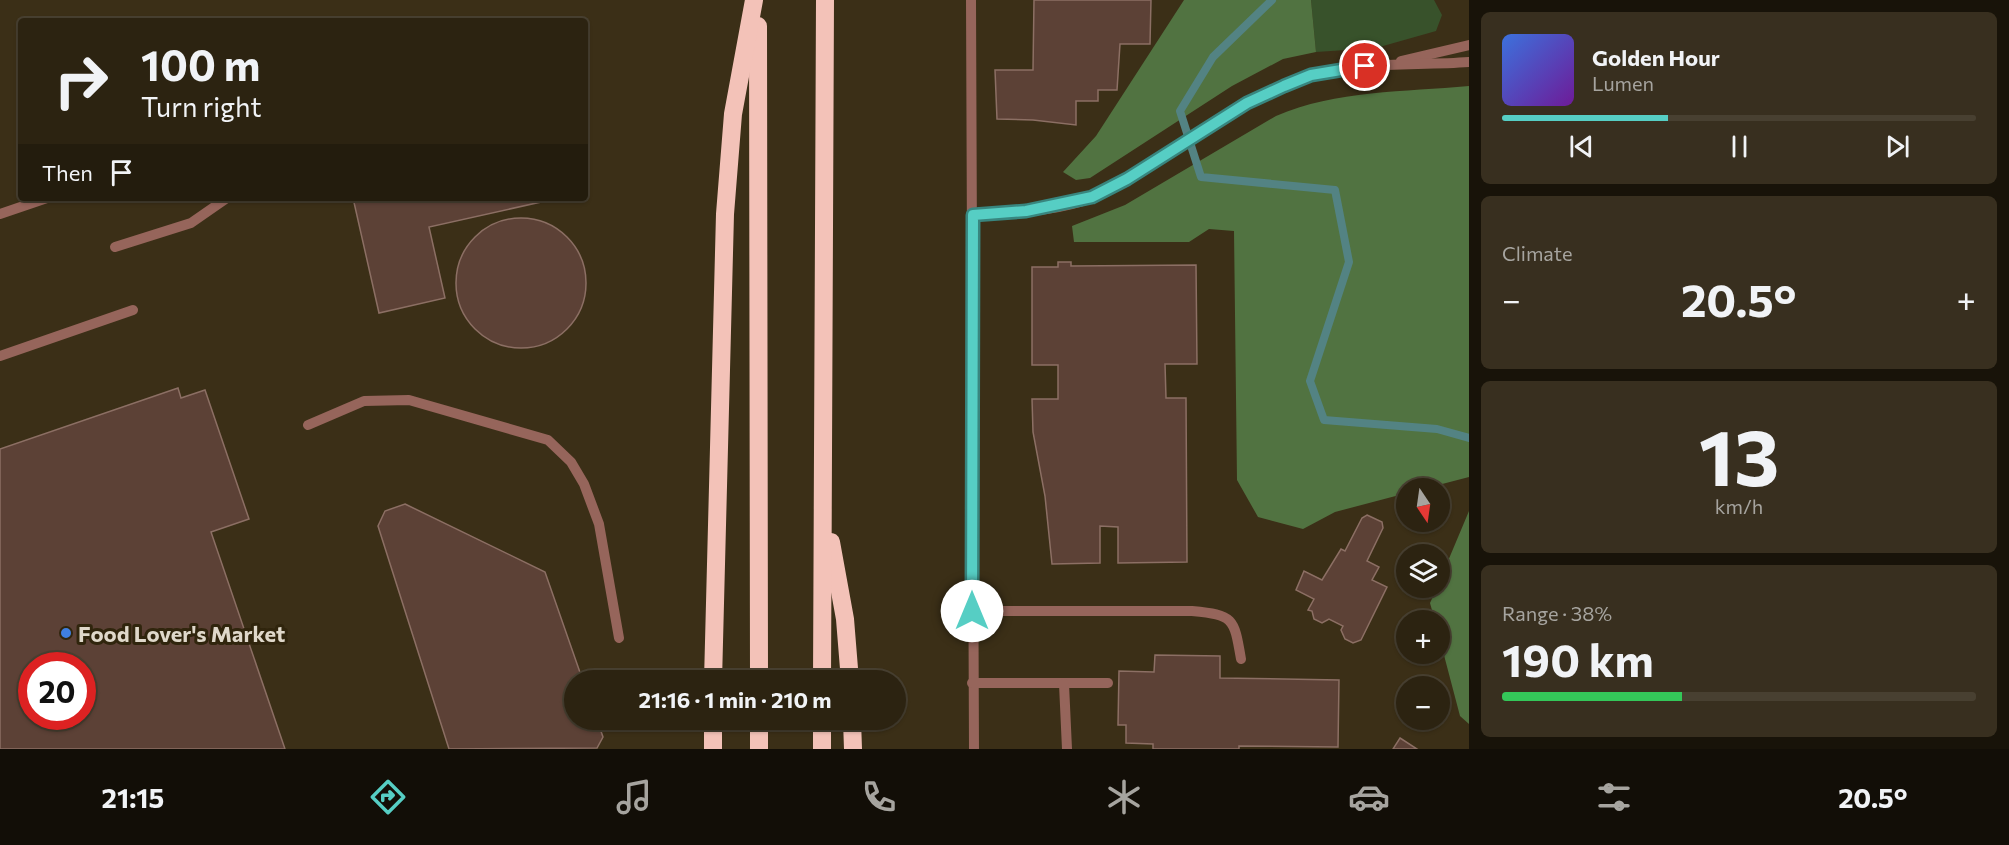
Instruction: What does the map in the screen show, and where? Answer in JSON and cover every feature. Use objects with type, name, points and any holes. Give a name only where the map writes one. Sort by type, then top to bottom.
[{"type":"highway","points":[[713,670],[725,214],[733,114],[756,0]]},
{"type":"highway","points":[[756,0],[759,670]]},
{"type":"highway","points":[[822,670],[825,0]]},
{"type":"highway","points":[[823,490],[844,619],[849,670]]},
{"type":"highway","points":[[713,730],[713,749]]},
{"type":"highway","points":[[759,730],[759,749]]},
{"type":"highway","points":[[822,730],[822,749]]},
{"type":"highway","points":[[852,730],[853,749]]},
{"type":"lane","points":[[971,0],[974,749]]},
{"type":"lane","points":[[973,215],[1070,204],[1107,190],[1247,103],[1311,75],[1392,63],[1469,45]]},
{"type":"lane","points":[[1392,63],[1425,65],[1469,62]]},
{"type":"lane","points":[[0,214],[38,201]]},
{"type":"lane","points":[[115,247],[191,223],[223,201]]},
{"type":"lane","points":[[0,356],[133,310]]},
{"type":"lane","points":[[308,425],[364,401],[409,400],[548,440],[571,462],[584,484],[599,524],[619,638]]},
{"type":"lane","points":[[972,611],[1192,611],[1217,614],[1230,620],[1236,630],[1240,659]]},
{"type":"lane","points":[[972,683],[1108,683]]},
{"type":"lane","points":[[1065,684],[1066,749]]},
{"type":"green space","points":[[1184,0],[1311,0],[1316,52],[1283,59],[1232,86],[1090,178],[1076,180],[1063,172],[1096,136]]},
{"type":"green space","points":[[1311,0],[1434,0],[1442,15],[1436,31],[1376,48],[1316,52]]},
{"type":"green space","points":[[1469,86],[1469,477],[1450,482],[1450,478],[1396,478],[1396,496],[1335,512],[1303,529],[1258,517],[1237,480],[1234,231],[1209,229],[1189,242],[1074,242],[1072,226],[1125,205],[1276,116],[1322,101],[1371,94]]},
{"type":"green space","points":[[1469,511],[1469,724],[1460,716],[1446,664],[1450,664],[1450,610],[1432,610],[1430,603],[1432,598],[1450,598],[1450,556]]},
{"type":"building","points":[[1034,0],[1151,0],[1150,44],[1120,44],[1117,90],[1098,90],[1098,101],[1076,101],[1076,125],[997,119],[995,70],[1033,70]]},
{"type":"building","points":[[354,201],[546,201],[429,227],[445,298],[379,313]]},
{"type":"building","points":[[521,218],[546,223],[567,237],[581,258],[586,283],[581,308],[567,329],[546,343],[521,348],[496,343],[475,329],[461,308],[456,283],[461,258],[475,237],[496,223]]},
{"type":"building","points":[[1058,262],[1071,262],[1071,266],[1196,265],[1197,364],[1165,364],[1166,398],[1186,398],[1187,562],[1118,563],[1118,527],[1100,526],[1100,563],[1052,564],[1045,496],[1033,432],[1032,399],[1058,399],[1058,365],[1032,365],[1032,267],[1058,267]]},
{"type":"building","points":[[178,388],[181,398],[205,390],[249,519],[211,532],[285,749],[0,749],[0,449]]},
{"type":"building","points":[[405,504],[545,572],[579,670],[564,670],[564,730],[601,730],[603,737],[597,748],[449,749],[378,526],[385,511]]},
{"type":"building","points":[[1367,515],[1382,522],[1383,528],[1367,561],[1379,567],[1372,580],[1387,587],[1361,640],[1353,643],[1345,639],[1341,630],[1343,626],[1329,619],[1322,623],[1314,619],[1312,611],[1308,610],[1314,599],[1296,590],[1304,571],[1322,580],[1341,549],[1345,551],[1362,518]]},
{"type":"building","points":[[1155,655],[1220,656],[1220,678],[1339,680],[1338,747],[1239,746],[1239,749],[1153,749],[1153,744],[1126,743],[1126,725],[1118,725],[1119,671],[1154,672]]},
{"type":"building","points":[[1400,738],[1417,749],[1393,749]]},
{"type":"waterway","points":[[1272,0],[1213,57],[1180,111],[1201,177],[1335,190],[1349,262],[1310,381],[1324,420],[1437,429],[1469,438]]},
{"type":"place","name":"Food Lover's Market","points":[[66,633]]},
{"type":"route","points":[[972,611],[973,215],[1026,211],[1070,204],[1092,197],[1127,179],[1247,103],[1311,75],[1365,66]]}]
